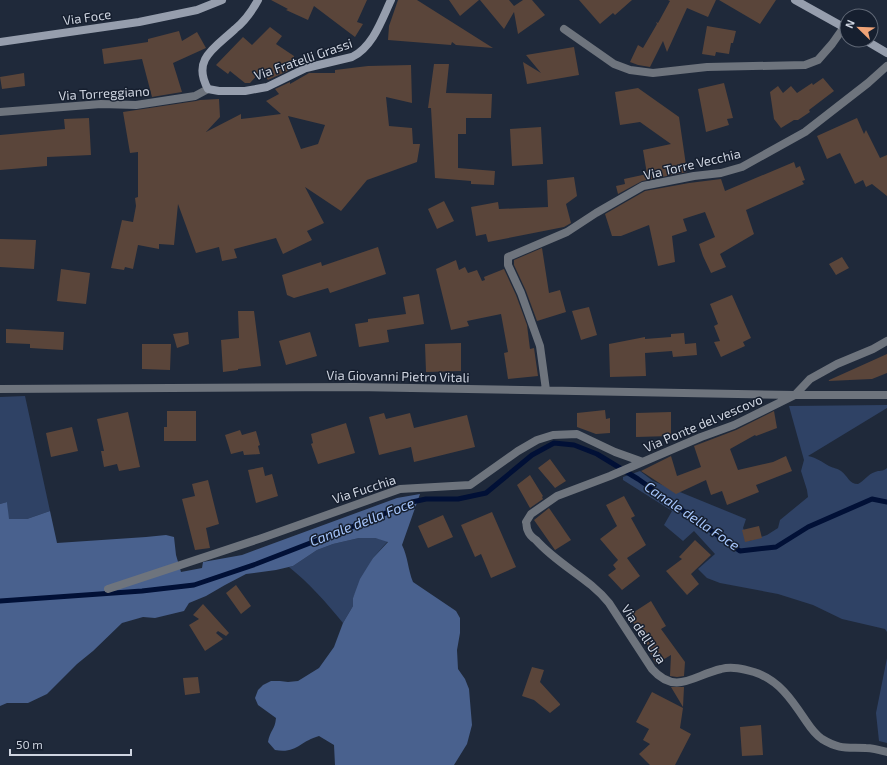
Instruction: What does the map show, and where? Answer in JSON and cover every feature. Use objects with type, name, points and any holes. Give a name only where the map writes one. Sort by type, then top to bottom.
[{"type":"street","name":"Via Foce","points":[[0,42],[139,22],[196,10],[222,0]]},
{"type":"street","points":[[208,88],[201,73],[205,60],[210,51],[252,12],[258,0]]},
{"type":"street","name":"Via Fratelli Grassi","points":[[208,88],[220,91],[245,91],[267,87],[287,79],[306,68],[352,57],[368,45],[391,0]]},
{"type":"street","points":[[795,0],[839,25]]},
{"type":"street","points":[[564,29],[614,64],[630,70],[653,73],[708,67],[805,65],[818,60],[839,35]]},
{"type":"street","name":"Via Torre Vecchia","points":[[546,390],[540,346],[521,293],[508,265],[508,257],[567,232],[596,213],[643,186],[694,176],[721,173],[742,167],[805,132],[868,83],[887,66]]},
{"type":"street","name":"Via Torreggiano","points":[[0,112],[101,104],[136,104],[195,96],[208,88]]},
{"type":"street","name":"Via Ponte del vescovo","points":[[526,522],[531,514],[557,496],[611,476],[694,440],[734,425],[795,395],[810,379],[837,364],[873,349],[887,341]]},
{"type":"street","name":"Via Giovanni Pietro Vitali","points":[[0,389],[355,387],[795,395],[887,395]]},
{"type":"street","name":"Via Fucchia","points":[[108,589],[262,538],[400,489],[470,485],[518,451],[537,440],[553,435],[577,434],[640,463]]},
{"type":"street","name":"Via dell'Uva","points":[[526,522],[528,531],[552,557],[581,576],[602,594],[652,669],[659,677],[681,683],[690,681],[722,668],[740,669],[756,673],[767,677],[782,687],[821,738],[840,748],[866,748],[887,752]]},
{"type":"shaded area","points":[[25,396],[50,511],[27,519],[8,519],[7,502],[0,504],[0,397]]},
{"type":"shaded area","points":[[887,405],[887,408],[808,456],[840,470],[855,484],[860,483],[876,471],[887,468],[887,632],[885,629],[842,619],[813,605],[778,594],[720,583],[707,578],[698,569],[715,554],[694,531],[683,541],[664,525],[672,511],[623,480],[623,477],[640,471],[653,481],[746,519],[743,528],[749,541],[767,535],[778,528],[780,520],[808,497],[801,471],[804,460],[789,406]]},
{"type":"shaded area","points":[[420,494],[402,545],[406,554],[413,582],[456,611],[460,618],[460,633],[457,650],[458,669],[465,679],[469,689],[472,725],[467,744],[454,765],[335,765],[334,745],[319,736],[294,749],[282,751],[275,750],[268,742],[275,725],[276,718],[258,705],[255,698],[258,690],[263,685],[271,681],[298,681],[319,668],[334,647],[343,623],[353,606],[353,598],[360,579],[373,558],[388,542],[375,538],[359,538],[333,544],[317,550],[293,566],[246,574],[206,596],[189,603],[184,611],[155,618],[143,617],[122,623],[47,694],[28,703],[7,703],[0,706],[0,504],[7,502],[9,519],[27,519],[50,511],[57,543],[166,535],[174,537],[176,555],[181,572],[202,568],[203,562],[242,555],[397,498]]},
{"type":"shaded area","points":[[359,538],[375,538],[388,541],[373,558],[353,598],[353,606],[343,623],[317,593],[289,567],[293,566],[317,550],[333,544]]},
{"type":"shaded area","points":[[887,658],[887,743],[879,741],[876,713]]},
{"type":"building","points":[[271,0],[367,0],[357,22],[363,24],[355,37],[314,6],[308,20],[286,10],[288,9]]},
{"type":"building","points":[[398,0],[417,0],[493,48],[456,45],[452,42],[451,45],[388,40],[389,26]]},
{"type":"building","points":[[449,0],[479,0],[460,16]]},
{"type":"building","points":[[480,0],[509,0],[514,6],[523,0],[532,0],[545,15],[518,34],[514,12],[504,29]]},
{"type":"building","points":[[579,0],[632,0],[615,15],[613,13],[600,24]]},
{"type":"building","points":[[668,0],[716,0],[708,17],[687,8],[667,52],[663,41],[650,67],[630,62],[638,45],[643,48],[657,24],[656,22],[658,23],[670,1]]},
{"type":"building","points":[[719,0],[776,0],[760,24]]},
{"type":"building","points":[[707,26],[736,31],[733,43],[731,43],[729,54],[716,52],[715,56],[702,54]]},
{"type":"building","points":[[270,27],[282,36],[276,44],[294,56],[292,69],[268,80],[261,71],[250,83],[245,83],[230,71],[228,74],[216,65],[243,37],[252,45]]},
{"type":"building","points":[[179,31],[182,41],[197,32],[206,48],[173,63],[182,92],[152,97],[142,59],[104,64],[102,49],[148,42],[148,39]]},
{"type":"building","points":[[574,47],[579,75],[527,84],[523,62],[541,73],[526,55]]},
{"type":"building","points":[[434,64],[449,64],[446,93],[492,94],[491,118],[466,118],[466,134],[458,134],[458,168],[495,171],[494,185],[471,184],[471,181],[435,178],[431,108],[428,108]]},
{"type":"building","points":[[411,65],[412,103],[386,97],[389,126],[412,128],[413,144],[420,144],[417,162],[367,180],[341,211],[305,187],[324,223],[307,231],[312,240],[283,254],[276,238],[234,249],[237,258],[222,261],[219,247],[196,253],[178,204],[174,245],[159,244],[159,249],[138,245],[133,269],[125,267],[124,270],[111,268],[122,220],[133,222],[136,206],[135,198],[138,197],[138,152],[130,153],[123,112],[200,100],[219,99],[220,117],[206,132],[241,114],[241,119],[281,114],[266,101],[279,94],[275,89],[290,82],[290,84],[309,73],[335,73],[335,70],[368,66]],"holes":[[[288,116],[325,125],[318,144],[301,149]]]},
{"type":"building","points":[[24,73],[25,86],[2,89],[0,77]]},
{"type":"building","points":[[823,78],[834,91],[809,110],[810,112],[798,120],[794,120],[781,128],[774,119],[770,92],[778,86],[783,93],[791,86],[797,93]]},
{"type":"building","points":[[724,83],[733,118],[727,119],[729,125],[706,132],[698,89]]},
{"type":"building","points":[[638,88],[679,117],[687,172],[642,181],[618,194],[616,186],[625,184],[624,179],[647,174],[643,150],[671,144],[640,122],[620,125],[615,92]]},
{"type":"building","points":[[89,118],[91,155],[47,157],[47,166],[0,170],[0,135],[65,129],[64,119]]},
{"type":"building","points":[[857,118],[864,134],[866,130],[880,158],[887,155],[887,196],[872,184],[866,187],[863,180],[855,184],[840,153],[827,159],[817,136]]},
{"type":"building","points":[[541,127],[543,164],[512,166],[510,129]]},
{"type":"building","points":[[794,162],[796,168],[800,166],[805,180],[802,181],[804,184],[746,210],[754,234],[720,254],[726,267],[711,273],[703,256],[699,244],[715,237],[705,212],[683,219],[687,231],[672,236],[675,262],[658,266],[649,225],[621,236],[612,236],[605,214],[645,191],[721,179],[725,191]]},
{"type":"building","points":[[574,177],[577,196],[566,204],[571,223],[564,227],[488,242],[486,234],[476,236],[471,207],[498,202],[499,209],[548,207],[547,180]]},
{"type":"building","points":[[444,201],[454,221],[437,229],[428,209]]},
{"type":"building","points":[[0,239],[36,240],[34,269],[0,267]]},
{"type":"building","points":[[378,247],[386,274],[330,293],[328,288],[294,298],[287,295],[282,275],[321,262],[322,266]]},
{"type":"building","points":[[542,248],[549,293],[560,290],[566,312],[537,321],[526,291],[514,265],[514,260]]},
{"type":"building","points":[[842,257],[849,268],[836,275],[829,264]]},
{"type":"building","points":[[456,260],[459,270],[465,267],[468,273],[477,270],[482,281],[485,280],[484,277],[504,269],[516,295],[527,325],[530,349],[534,348],[538,376],[508,379],[504,353],[508,352],[501,314],[467,321],[469,326],[451,330],[436,269]]},
{"type":"building","points":[[61,269],[90,273],[86,304],[57,301]]},
{"type":"building","points":[[419,294],[424,324],[387,330],[389,342],[359,347],[355,324],[368,322],[368,319],[406,314],[403,297]]},
{"type":"building","points":[[732,295],[751,338],[743,342],[745,346],[721,357],[714,342],[720,341],[714,326],[718,324],[710,304]]},
{"type":"building","points":[[589,307],[597,335],[581,340],[572,311]]},
{"type":"building","points":[[238,311],[254,311],[261,366],[223,372],[221,340],[239,338]]},
{"type":"building","points":[[6,329],[64,332],[63,350],[30,348],[30,344],[6,343]]},
{"type":"building","points":[[188,332],[189,344],[177,348],[173,334]]},
{"type":"building","points":[[310,332],[317,356],[286,365],[279,341]]},
{"type":"building","points":[[684,333],[685,344],[696,343],[697,355],[673,357],[672,351],[645,353],[646,376],[610,377],[609,344],[645,337],[645,339],[671,337],[671,334]]},
{"type":"building","points":[[461,343],[461,371],[426,372],[425,344]]},
{"type":"building","points":[[142,344],[171,344],[170,370],[142,369]]},
{"type":"building","points":[[887,354],[887,373],[872,379],[827,381]]},
{"type":"building","points":[[605,410],[606,419],[610,418],[610,433],[596,434],[577,427],[577,413]]},
{"type":"building","points":[[167,411],[196,411],[196,441],[164,441],[164,427],[167,427]]},
{"type":"building","points":[[774,411],[777,428],[756,436],[755,435],[730,449],[738,470],[773,462],[786,456],[792,471],[756,485],[759,492],[727,505],[722,491],[711,495],[706,480],[676,494],[641,471],[671,456],[677,476],[701,467],[694,446],[736,430]]},
{"type":"building","points":[[128,412],[140,467],[119,471],[117,464],[104,467],[101,451],[104,451],[97,419]]},
{"type":"building","points":[[671,412],[671,436],[636,437],[636,413]]},
{"type":"building","points":[[384,413],[386,419],[410,413],[414,428],[467,415],[475,447],[414,462],[411,447],[379,455],[369,417]]},
{"type":"building","points":[[346,423],[355,453],[318,464],[311,444],[313,443],[311,434]]},
{"type":"building","points":[[72,427],[78,451],[51,457],[46,433]]},
{"type":"building","points":[[240,430],[242,435],[256,431],[260,445],[258,446],[260,454],[244,455],[243,451],[231,454],[225,435]]},
{"type":"building","points":[[550,459],[566,481],[555,488],[538,468]]},
{"type":"building","points":[[263,467],[265,476],[272,474],[278,496],[256,503],[248,470]]},
{"type":"building","points":[[530,475],[543,496],[543,499],[530,508],[517,485]]},
{"type":"building","points":[[208,480],[219,524],[206,528],[210,548],[195,550],[182,499],[195,496],[192,484]]},
{"type":"building","points":[[624,496],[635,516],[631,518],[646,545],[627,558],[640,576],[622,590],[608,575],[616,569],[613,565],[618,560],[600,539],[617,526],[606,505]]},
{"type":"building","points":[[549,508],[571,540],[555,550],[534,520]]},
{"type":"building","points":[[492,512],[516,567],[491,578],[481,554],[475,557],[461,525]]},
{"type":"building","points":[[443,515],[453,537],[428,548],[418,526]]},
{"type":"building","points":[[759,526],[762,538],[745,542],[742,530]]},
{"type":"building","points":[[695,540],[711,555],[691,574],[699,584],[687,595],[666,571],[682,559],[679,557]]},
{"type":"building","points":[[236,585],[251,606],[241,614],[226,593]]},
{"type":"building","points":[[651,601],[666,626],[661,629],[685,662],[684,676],[670,676],[671,655],[656,664],[650,653],[652,652],[631,619],[631,614]]},
{"type":"building","points":[[203,604],[229,633],[226,636],[218,631],[216,633],[223,639],[205,651],[189,625],[199,619],[193,615]]},
{"type":"building","points":[[532,667],[544,670],[540,682],[560,704],[550,713],[534,700],[522,696]]},
{"type":"building","points":[[198,677],[200,693],[185,695],[183,678]]},
{"type":"building","points":[[671,687],[684,687],[683,707]]},
{"type":"building","points":[[652,692],[683,708],[680,728],[691,734],[675,765],[650,765],[639,754],[650,744],[643,740],[649,729],[636,722]]},
{"type":"building","points":[[761,725],[763,755],[742,756],[740,727]]},
{"type":"waterway","name":"Canale della Foce","points":[[0,601],[142,591],[194,585],[256,564],[412,502],[426,499],[458,499],[486,493],[532,455],[554,443],[574,445],[597,454],[638,479],[740,551],[776,547],[808,527],[872,499],[887,502]]}]
